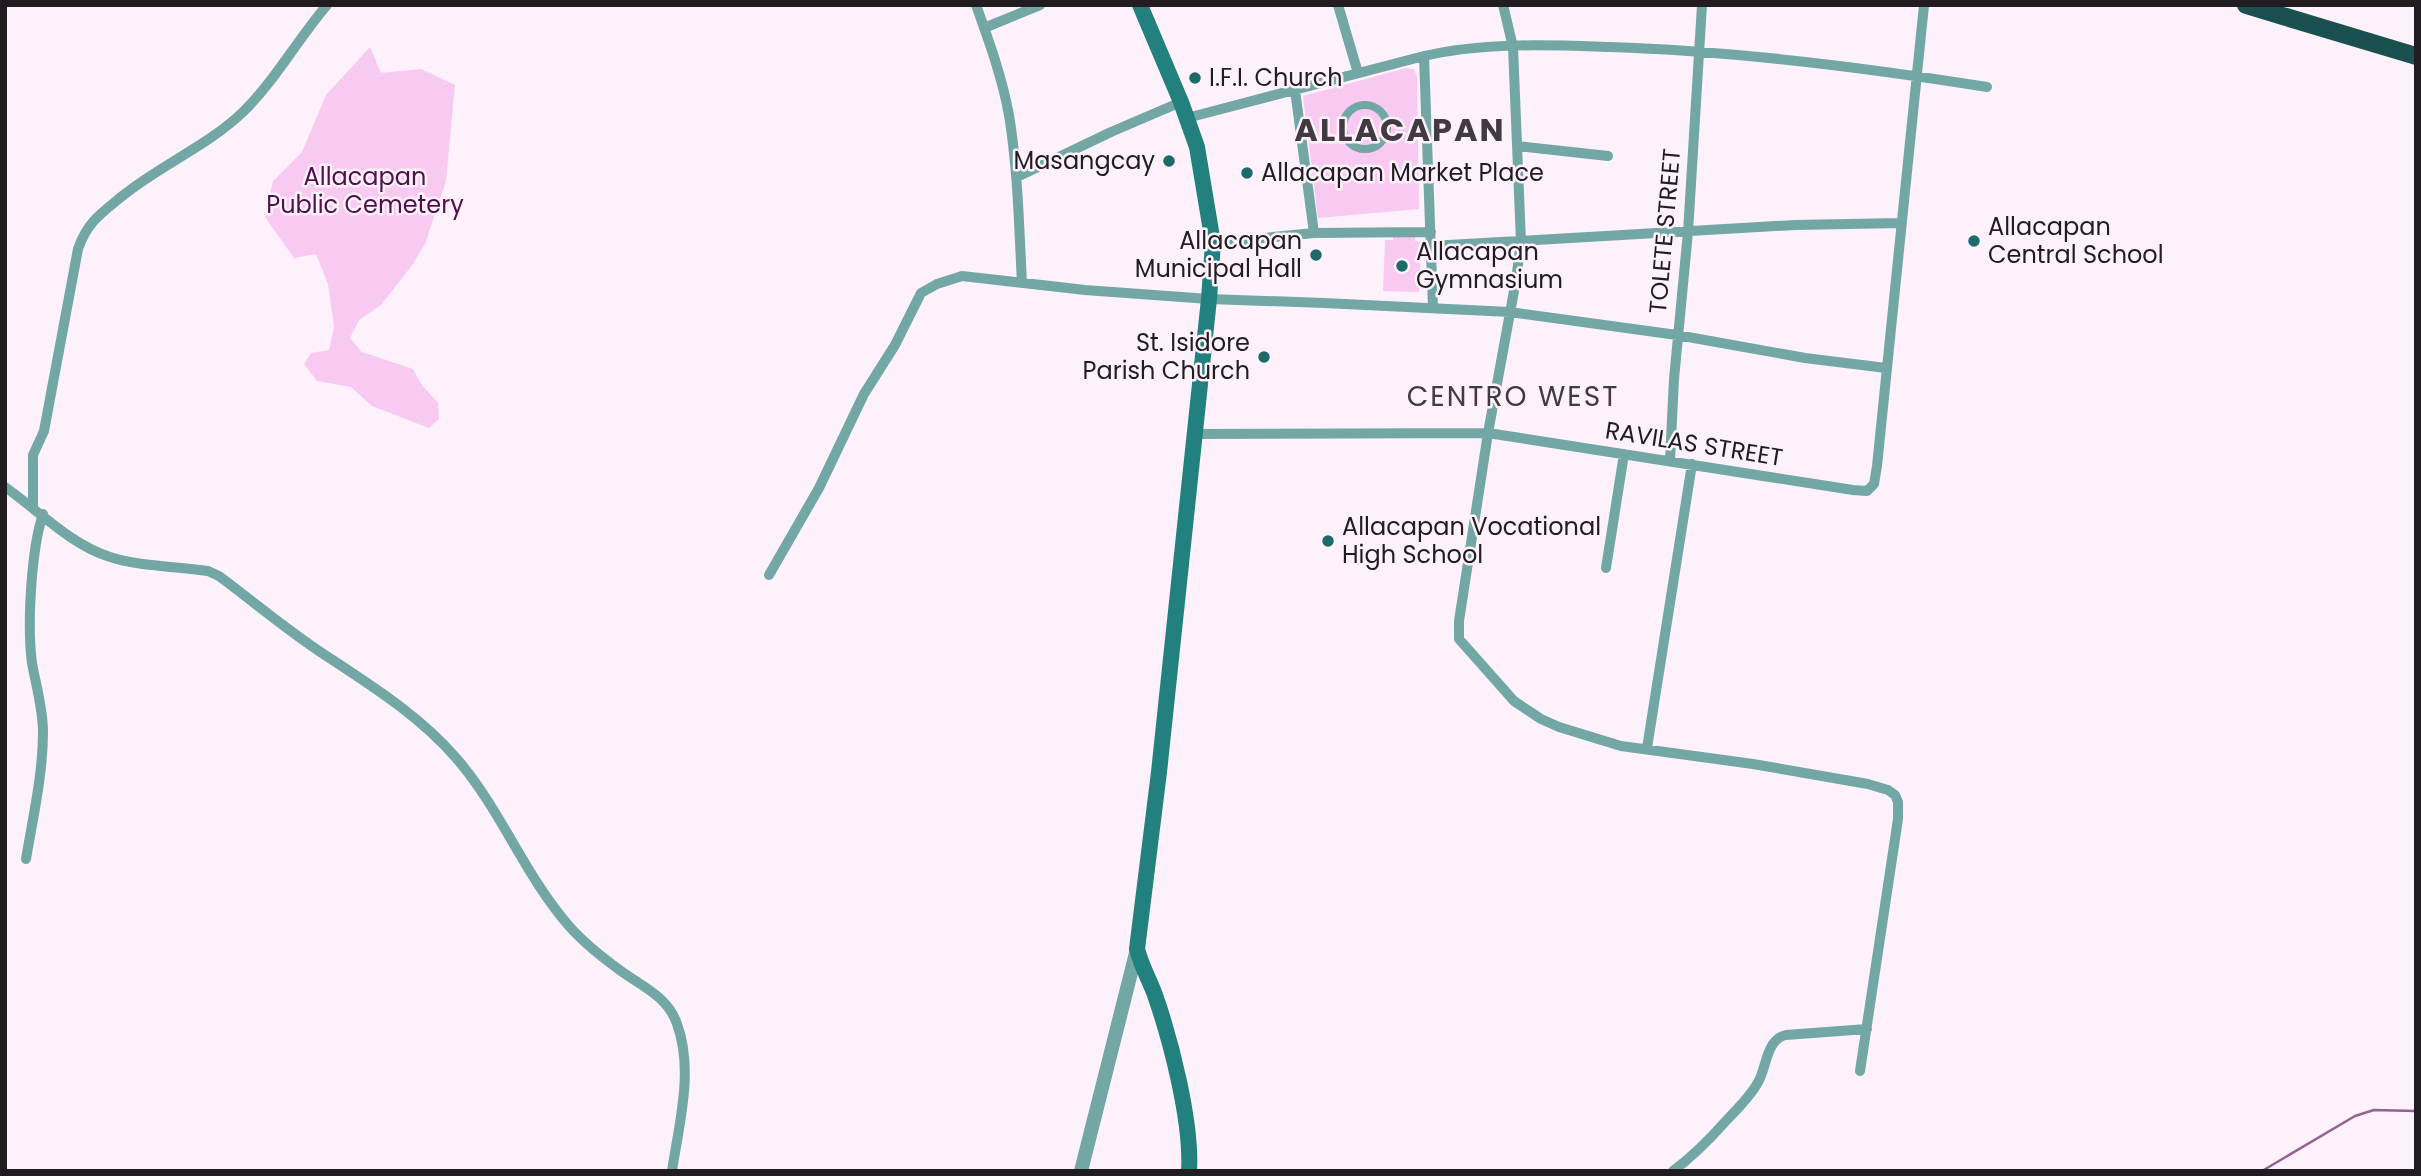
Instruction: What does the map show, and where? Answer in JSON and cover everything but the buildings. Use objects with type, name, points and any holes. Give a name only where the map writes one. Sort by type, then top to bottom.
[{"type":"highway","points":[[2246,5],[2416,56]]},
{"type":"main road","points":[[1140,5],[1197,147],[1213,243],[1159,772],[1137,949],[1154,992],[1174,1064],[1190,1155],[1189,1171]]},
{"type":"street","points":[[33,506],[33,455],[44,430],[78,249],[89,224],[138,183],[210,139],[244,111],[327,5]]},
{"type":"street","points":[[976,5],[1004,92],[1017,177],[1022,283]]},
{"type":"street","points":[[984,28],[1040,5]]},
{"type":"street","points":[[1338,5],[1358,73]]},
{"type":"street","points":[[1503,5],[1513,47],[1521,242],[1488,433],[1459,621],[1459,639],[1514,701],[1532,714],[1559,727],[1621,746],[1754,764],[1868,784],[1895,795],[1898,802],[1898,819],[1860,1072]]},
{"type":"street","name":"TOLETE STREET","points":[[1670,460],[1702,5]]},
{"type":"street","points":[[769,575],[819,488],[864,394],[895,345],[921,293],[937,284],[962,276],[1209,299],[1510,312],[1886,368],[1924,5]]},
{"type":"street","points":[[1187,118],[1459,49],[1573,45],[1698,50],[1987,87]]},
{"type":"street","points":[[1424,56],[1433,308]]},
{"type":"street","points":[[1295,90],[1314,233]]},
{"type":"street","points":[[1017,177],[1181,102]]},
{"type":"street","points":[[1370,105],[1384,116],[1387,133],[1375,147],[1358,148],[1345,136],[1344,119],[1355,107],[1370,105]]},
{"type":"street","points":[[1518,146],[1608,156]]},
{"type":"street","points":[[1431,246],[1795,225],[1901,223]]},
{"type":"street","points":[[1213,243],[1314,233],[1431,232]]},
{"type":"street","name":"RAVILAS STREET","points":[[1194,434],[1488,433],[1860,491],[1872,487],[1877,467],[1886,368]]},
{"type":"street","points":[[1606,568],[1624,454]]},
{"type":"street","points":[[1647,748],[1692,464]]},
{"type":"street","points":[[5,487],[91,549],[107,556],[123,561],[208,571],[219,576],[325,655],[384,694],[441,741],[473,780],[570,926],[620,970],[662,999],[671,1009],[684,1049],[684,1094],[672,1171]]},
{"type":"street","points":[[26,859],[37,796],[43,731],[31,649],[35,552],[43,514]]},
{"type":"street","points":[[1081,1171],[1137,949]]},
{"type":"street","points":[[1673,1171],[1706,1144],[1756,1086],[1776,1038],[1867,1029]]},
{"type":"green space","name":"Allacapan Public Cemetery","points":[[370,47],[381,73],[421,69],[455,85],[446,181],[425,244],[381,305],[359,320],[350,338],[362,352],[413,369],[421,384],[438,403],[439,419],[429,428],[372,406],[351,387],[317,381],[304,364],[311,353],[329,350],[334,327],[328,284],[316,254],[294,258],[265,217],[273,181],[302,152],[326,95]]},
{"type":"green space","points":[[1406,68],[1414,69],[1417,77],[1419,209],[1318,218],[1303,96]]},
{"type":"green space","name":"Allacapan Gymnasium","points":[[1393,234],[1415,235],[1415,241],[1421,242],[1419,292],[1383,291],[1385,240],[1393,240]]},
{"type":"waterway","points":[[2262,1171],[2355,1116],[2374,1110],[2416,1111]]},
{"type":"place","name":"I.F.I. Church","points":[[1195,78]]},
{"type":"place","name":"Masangcay","points":[[1169,161]]},
{"type":"place","name":"Allacapan Market Place","points":[[1247,173]]},
{"type":"place","name":"Allacapan Central School","points":[[1974,241]]},
{"type":"place","name":"Allacapan Municipal Hall","points":[[1316,255]]},
{"type":"place","name":"Allacapan Gymnasium","points":[[1402,266]]},
{"type":"place","name":"St. Isidore Parish Church","points":[[1264,357]]},
{"type":"place","name":"Allacapan Vocational High School","points":[[1328,541]]},
{"type":"district","name":"ALLACAPAN","points":[[1400,130]]},
{"type":"district","name":"CENTRO WEST","points":[[1513,396]]}]
